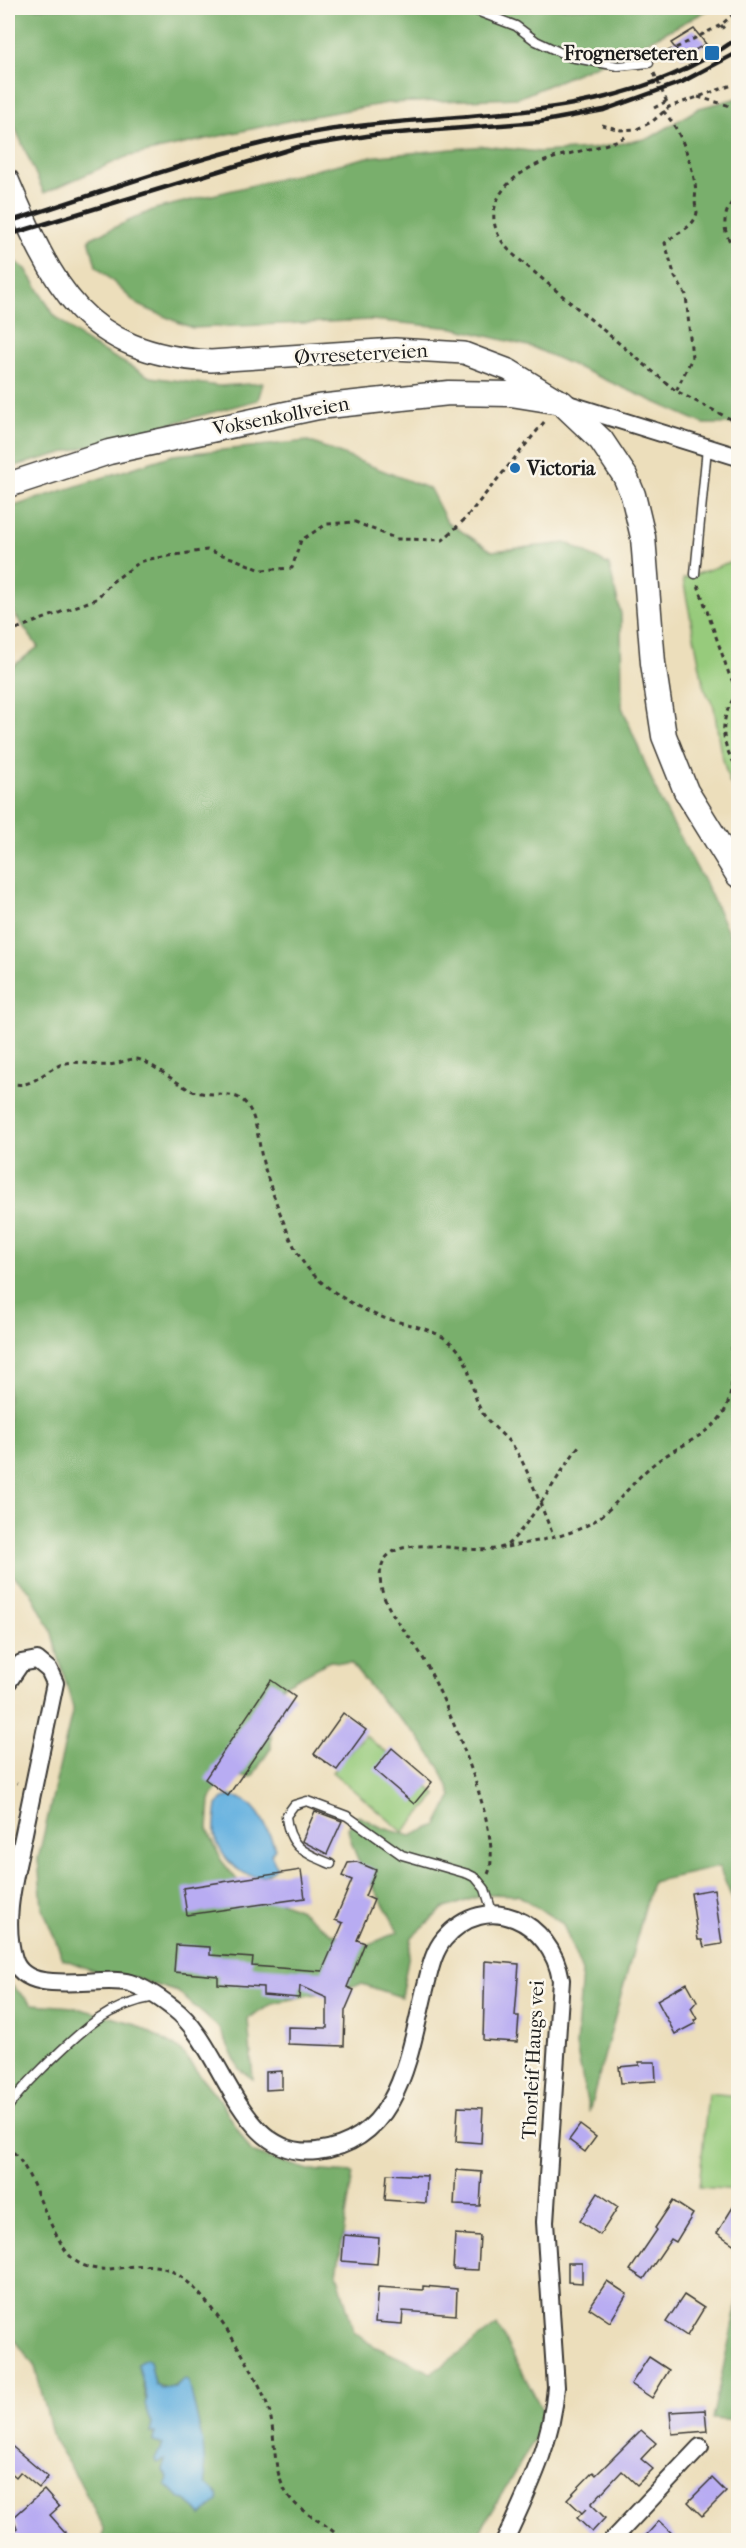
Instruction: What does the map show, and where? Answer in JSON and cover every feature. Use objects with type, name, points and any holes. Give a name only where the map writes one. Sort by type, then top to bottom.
[{"type":"main road","name":"Voksenkollveien","points":[[8,485],[109,452],[318,407],[449,393],[511,394],[561,402]]},
{"type":"main road","name":"Øvreseterveien","points":[[561,402],[601,440],[625,476],[633,495],[643,537],[653,663],[664,736],[686,791],[738,875]]},
{"type":"street","name":"Øvreseterveien","points":[[8,180],[37,246],[72,301],[103,330],[141,350],[172,358],[211,361],[395,349],[464,353],[509,370],[561,402]]},
{"type":"street","points":[[561,402],[738,457]]},
{"type":"street","name":"Thorleif Haugs vei","points":[[8,1682],[21,1663],[37,1660],[49,1670],[55,1683],[12,1893],[9,1932],[15,1962],[23,1972],[39,1981],[129,1983],[158,1996],[182,2014],[203,2042],[242,2108],[266,2137],[287,2149],[301,2152],[339,2147],[373,2126],[399,2089],[436,1951],[444,1940],[466,1922],[493,1915],[518,1919],[537,1932],[554,1955],[561,1980],[545,2222],[557,2366],[555,2408],[535,2475],[505,2541]]},
{"type":"street","points":[[612,2541],[700,2447]]},
{"type":"lane","points":[[469,8],[516,26],[536,41],[570,57],[618,66],[649,63]]},
{"type":"lane","points":[[695,574],[707,448]]},
{"type":"lane","points":[[331,1864],[301,1851],[287,1832],[286,1816],[294,1805],[307,1801],[347,1816],[402,1856],[468,1874],[482,1883],[493,1915]]},
{"type":"lane","points":[[8,2107],[18,2092],[81,2031],[130,2001],[158,1996]]},
{"type":"path","points":[[669,107],[649,63],[721,24],[738,10]]},
{"type":"path","points":[[721,24],[725,30]]},
{"type":"path","points":[[602,124],[621,130],[637,129],[652,121],[669,107],[738,83]]},
{"type":"path","points":[[697,96],[738,108]]},
{"type":"path","points":[[654,108],[667,101]]},
{"type":"path","points":[[663,111],[673,120],[678,136],[688,152],[695,184],[693,199],[697,212],[690,226],[673,235],[665,243],[675,277],[686,295],[692,358],[676,391]]},
{"type":"path","points":[[625,137],[600,147],[568,152],[535,165],[516,178],[497,200],[492,212],[492,224],[504,246],[676,391],[738,423]]},
{"type":"path","points":[[738,196],[728,208],[724,223],[730,241],[738,250]]},
{"type":"path","points":[[8,632],[96,599],[112,582],[140,562],[150,559],[207,550],[261,570],[292,568],[301,540],[327,524],[355,522],[397,539],[443,540],[465,519],[561,402]]},
{"type":"path","points":[[695,574],[726,668],[738,692],[727,711],[723,732],[728,752],[738,768]]},
{"type":"path","points":[[8,1082],[28,1085],[60,1065],[74,1061],[110,1065],[136,1058],[148,1062],[166,1077],[192,1091],[209,1096],[240,1099],[248,1106],[255,1124],[264,1167],[301,1260],[316,1278],[354,1303],[383,1317],[423,1327],[450,1342],[462,1354],[471,1374],[478,1405],[488,1421],[516,1450],[554,1537]]},
{"type":"path","points":[[482,1883],[490,1872],[489,1833],[464,1749],[422,1656],[386,1600],[381,1585],[381,1568],[390,1555],[403,1548],[421,1544],[482,1552],[554,1537],[585,1526],[606,1512],[655,1463],[696,1437],[722,1415],[732,1388],[732,1347],[738,1345]]},
{"type":"path","points":[[505,1547],[524,1526],[579,1446]]},
{"type":"path","points":[[8,2145],[22,2163],[62,2243],[75,2261],[94,2270],[146,2264],[167,2268],[195,2289],[255,2376],[270,2414],[277,2468],[287,2493],[302,2511],[336,2533],[342,2541]]},
{"type":"green space","points":[[8,8],[712,8],[632,50],[518,98],[388,103],[297,119],[126,157],[44,193],[10,116]]},
{"type":"green space","points":[[738,98],[738,424],[704,424],[532,347],[454,328],[371,320],[192,328],[138,305],[96,266],[89,239],[155,209],[368,157],[484,146],[539,152],[591,149],[650,138],[699,108]]},
{"type":"green space","points":[[11,259],[26,269],[54,315],[86,342],[150,377],[219,386],[263,383],[258,400],[8,468],[8,260]]},
{"type":"green space","points":[[308,441],[430,489],[447,522],[492,551],[567,543],[609,565],[621,614],[622,707],[661,802],[707,887],[738,953],[738,1913],[719,1867],[652,1882],[589,2112],[576,2046],[582,1972],[563,1924],[518,1895],[486,1894],[443,1909],[412,1937],[401,1997],[362,1984],[273,2003],[248,2019],[253,2079],[239,2069],[220,2029],[178,1992],[134,1978],[102,1974],[63,1959],[42,1907],[38,1859],[73,1708],[51,1630],[30,1591],[8,1571],[8,670],[38,647],[8,605],[8,508],[173,455]],"holes":[[[330,1661],[351,1663],[385,1705],[418,1736],[440,1768],[452,1796],[437,1825],[411,1836],[383,1828],[358,1816],[348,1828],[356,1855],[398,1932],[368,1945],[330,1933],[300,1910],[242,1886],[221,1860],[208,1829],[210,1800],[223,1776],[252,1777],[271,1748],[271,1707],[283,1686]]]},
{"type":"green space","points":[[738,559],[738,796],[729,782],[720,748],[714,707],[704,688],[683,579]]},
{"type":"green space","points":[[365,1735],[437,1795],[403,1832],[332,1772]]},
{"type":"green space","points":[[8,1982],[32,2004],[73,2007],[133,2023],[179,2049],[222,2103],[251,2152],[308,2170],[353,2173],[337,2273],[354,2332],[376,2347],[432,2373],[497,2325],[547,2419],[474,2540],[103,2540],[104,2528],[77,2477],[54,2441],[35,2367],[8,2330]],"holes":[[[150,2362],[155,2384],[168,2390],[184,2380],[190,2394],[197,2419],[206,2484],[218,2495],[201,2516],[186,2499],[160,2453],[164,2445],[154,2441],[155,2433],[151,2433],[152,2424],[142,2383]]]},
{"type":"green space","points":[[708,2093],[738,2096],[738,2190],[699,2187]]},
{"type":"green space","points":[[738,2300],[738,2421],[712,2419]]},
{"type":"water","points":[[231,1796],[248,1803],[260,1815],[264,1823],[275,1848],[271,1854],[277,1867],[268,1873],[259,1876],[241,1871],[226,1858],[220,1849],[215,1831],[217,1805],[224,1798]]},
{"type":"water","points":[[146,2359],[150,2361],[155,2384],[161,2389],[175,2387],[184,2379],[189,2382],[203,2443],[206,2484],[218,2495],[219,2501],[201,2516],[186,2499],[180,2498],[166,2484],[168,2478],[163,2471],[165,2460],[158,2463],[155,2459],[163,2445],[154,2442],[155,2433],[150,2433],[152,2424],[145,2404],[147,2398],[138,2364]]},
{"type":"building","points":[[694,29],[706,44],[682,57],[671,43]]},
{"type":"building","points":[[271,1680],[295,1697],[228,1796],[205,1779]]},
{"type":"building","points":[[343,1713],[366,1730],[337,1770],[314,1754]]},
{"type":"building","points":[[392,1748],[432,1782],[414,1804],[374,1770]]},
{"type":"building","points":[[315,1811],[342,1821],[327,1854],[302,1841]]},
{"type":"building","points":[[357,1862],[376,1870],[365,1896],[374,1900],[357,1940],[365,1943],[347,1987],[354,1990],[345,2011],[344,2046],[288,2044],[288,2027],[327,2028],[327,1998],[300,1986],[299,1998],[263,1995],[263,1987],[218,1984],[218,1976],[174,1972],[176,1945],[210,1947],[210,1955],[253,1958],[252,1966],[322,1971],[343,1923],[335,1920],[352,1880],[342,1876],[348,1863]]},
{"type":"building","points":[[301,1870],[305,1898],[187,1915],[183,1888]]},
{"type":"building","points":[[714,1889],[722,1944],[704,1947],[702,1940],[698,1940],[691,1893]]},
{"type":"building","points":[[485,1961],[519,1964],[515,2016],[519,2016],[517,2042],[483,2040]]},
{"type":"building","points":[[687,1983],[697,2001],[691,2008],[697,2019],[694,2020],[696,2023],[675,2034],[657,2000]]},
{"type":"building","points":[[639,2062],[655,2062],[656,2081],[621,2083],[619,2067],[639,2065]]},
{"type":"building","points":[[282,2071],[282,2089],[266,2090],[266,2072]]},
{"type":"building","points":[[458,2107],[483,2108],[481,2143],[456,2141]]},
{"type":"building","points":[[580,2125],[596,2137],[585,2152],[569,2140]]},
{"type":"building","points":[[456,2170],[482,2172],[480,2206],[454,2205]]},
{"type":"building","points":[[387,2174],[427,2176],[426,2203],[385,2200]]},
{"type":"building","points":[[598,2193],[618,2207],[600,2235],[580,2221]]},
{"type":"building","points":[[738,2199],[738,2247],[717,2233]]},
{"type":"building","points":[[673,2201],[693,2214],[676,2242],[671,2239],[644,2279],[630,2270]]},
{"type":"building","points":[[455,2234],[480,2236],[478,2270],[453,2269]]},
{"type":"building","points":[[344,2235],[379,2238],[377,2264],[342,2261]]},
{"type":"building","points":[[568,2263],[582,2263],[582,2283],[568,2282]]},
{"type":"building","points":[[607,2281],[627,2294],[610,2322],[589,2308]]},
{"type":"building","points":[[423,2286],[457,2289],[456,2315],[403,2311],[402,2324],[375,2322],[378,2287],[423,2290]]},
{"type":"building","points":[[684,2295],[704,2308],[687,2336],[666,2322]]},
{"type":"building","points":[[649,2357],[669,2370],[652,2398],[631,2384]]},
{"type":"building","points":[[705,2410],[707,2431],[672,2434],[670,2412]]},
{"type":"building","points":[[641,2430],[656,2443],[641,2459],[653,2469],[637,2485],[622,2471],[591,2504],[605,2518],[592,2532],[577,2518],[582,2513],[567,2499],[593,2472],[596,2475]]},
{"type":"building","points":[[8,2443],[48,2477],[39,2488],[20,2472],[16,2477],[8,2470]]},
{"type":"building","points":[[712,2478],[726,2492],[702,2516],[688,2502]]},
{"type":"building","points":[[44,2490],[59,2507],[50,2515],[73,2541],[21,2541],[13,2531],[17,2528],[13,2518]]},
{"type":"building","points":[[659,2521],[680,2541],[641,2541]]},
{"type":"railway","points":[[8,222],[164,171],[283,139],[376,124],[536,110],[588,101],[639,88],[689,67],[738,38]]},
{"type":"railway","points":[[8,235],[298,147],[373,135],[539,122],[604,110],[682,82],[738,52]]},
{"type":"place","name":"Frognerseteren","points":[[712,53]]},
{"type":"place","name":"Victoria","points":[[515,468]]}]
